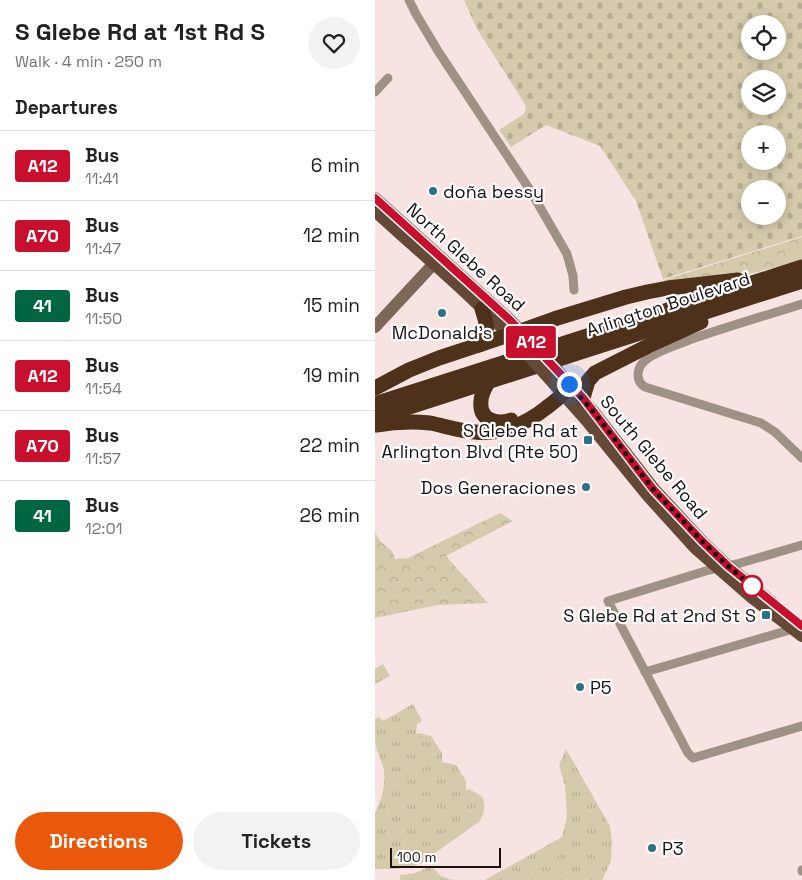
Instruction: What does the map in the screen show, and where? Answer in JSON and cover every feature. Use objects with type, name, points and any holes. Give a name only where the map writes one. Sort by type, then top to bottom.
[{"type":"highway","name":"Arlington Boulevard","points":[[375,404],[802,267]]},
{"type":"highway","points":[[375,388],[426,362],[554,319],[647,292],[772,276]]},
{"type":"highway","name":"Arlington Boulevard","points":[[375,418],[802,281]]},
{"type":"highway","points":[[583,398],[588,381],[595,373],[740,301]]},
{"type":"highway","points":[[479,345],[487,330],[482,309]]},
{"type":"highway","points":[[488,382],[482,395],[481,406],[485,416],[497,422],[509,421],[531,410],[563,389]]},
{"type":"highway","points":[[375,426],[392,422],[409,422],[428,423],[473,432],[498,431],[515,426],[540,413],[563,389]]},
{"type":"main road","name":"North Glebe Road","points":[[375,198],[482,309],[515,333],[526,345]]},
{"type":"main road","name":"North Glebe Road","points":[[375,211],[510,320],[515,333]]},
{"type":"main road","name":"South Glebe Road","points":[[526,345],[606,437],[695,548],[723,567],[800,629]]},
{"type":"main road","name":"South Glebe Road","points":[[563,389],[583,398],[606,437]]},
{"type":"street","points":[[409,0],[438,51],[530,190],[567,254],[573,276],[574,290]]},
{"type":"street","points":[[375,92],[388,78]]},
{"type":"street","points":[[375,327],[437,261]]},
{"type":"street","points":[[802,304],[709,333],[652,356],[641,365],[638,372],[640,382],[645,387],[761,422],[775,432],[802,458]]},
{"type":"street","points":[[802,545],[608,601],[688,753],[693,758],[802,726]]},
{"type":"street","points":[[645,672],[800,629]]},
{"type":"green space","points":[[464,0],[802,0],[802,236],[663,279],[636,201],[600,146],[546,125],[511,147],[499,130],[524,114],[526,106],[477,29]]},
{"type":"green space","points":[[802,237],[802,261],[737,277],[665,286],[664,280]]},
{"type":"green space","points":[[500,513],[513,521],[446,556],[488,603],[438,605],[375,618],[375,532],[380,541],[392,551],[395,559],[408,558]]},
{"type":"green space","points":[[383,664],[390,676],[375,684],[375,669]]},
{"type":"green space","points":[[413,704],[422,721],[417,724],[416,734],[431,736],[442,753],[442,762],[456,765],[466,781],[466,791],[469,789],[480,795],[483,799],[484,812],[480,821],[421,863],[404,868],[375,869],[375,813],[382,796],[384,772],[376,747],[375,719],[379,717],[383,721]]},
{"type":"green space","points":[[566,749],[610,826],[612,842],[611,861],[602,880],[485,880],[562,837],[567,817],[565,786],[559,765]]},
{"type":"green space","points":[[431,866],[441,876],[453,880],[400,880],[400,875],[416,873]]},
{"type":"bus line","name":"A12","points":[[375,198],[510,320],[583,398],[653,489],[702,541],[728,566],[802,626]]},
{"type":"place","name":"doña bessy","points":[[433,191]]},
{"type":"place","name":"McDonald's","points":[[442,313]]},
{"type":"place","name":"S Glebe Rd at Arlington Blvd (Rte 50)","points":[[588,440]]},
{"type":"place","name":"Dos Generaciones","points":[[586,487]]},
{"type":"place","name":"S Glebe Rd at 2nd St S","points":[[766,615]]},
{"type":"place","name":"P5","points":[[580,687]]},
{"type":"place","name":"P3","points":[[652,848]]},
{"type":"route","points":[[569,384],[583,398],[653,489],[702,541],[752,586]]}]
